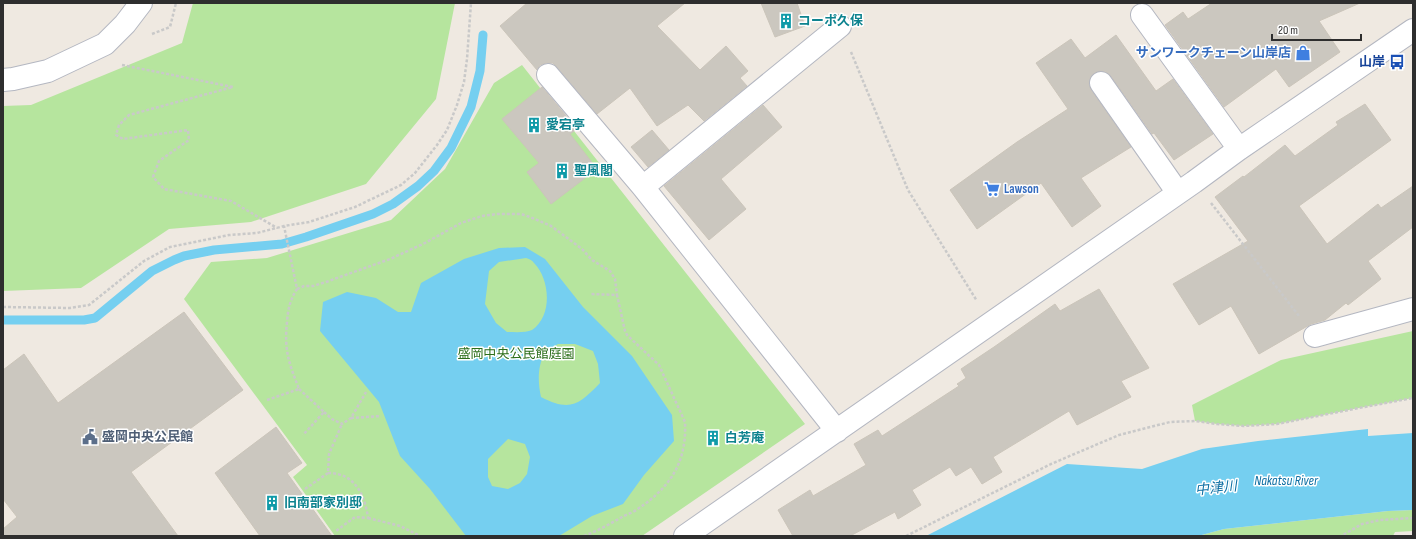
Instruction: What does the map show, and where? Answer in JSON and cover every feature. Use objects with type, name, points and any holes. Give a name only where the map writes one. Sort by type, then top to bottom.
[{"type":"street","points":[[3,80],[48,71],[105,44],[125,24],[141,3]]},
{"type":"street","points":[[1142,15],[1239,149]]},
{"type":"street","points":[[643,187],[840,26]]},
{"type":"street","points":[[685,536],[991,324],[1239,149],[1413,30]]},
{"type":"street","points":[[548,75],[643,187],[837,431]]},
{"type":"street","points":[[1101,83],[1186,187]]},
{"type":"street","points":[[1315,336],[1413,309]]},
{"type":"path","points":[[3,307],[70,308],[89,305],[144,261],[170,247],[228,235],[257,233],[284,226],[309,222],[355,207],[401,185],[415,173],[427,159],[446,130],[457,105],[464,82],[471,3]]},
{"type":"path","points":[[840,26],[908,190],[991,324]]},
{"type":"path","points":[[117,64],[234,87],[129,115],[119,125],[116,135],[123,139],[188,130],[189,140],[159,161],[153,177],[164,189],[231,201],[278,228]]},
{"type":"path","points":[[1186,187],[1315,336]]},
{"type":"path","points":[[342,424],[332,419],[299,389],[288,359],[286,341],[289,307],[292,296],[297,289],[304,286],[313,286],[326,282],[384,261],[424,244],[461,223],[482,216],[497,214],[521,214],[551,226],[582,249],[592,260],[610,271],[615,279],[625,331],[627,335],[659,365],[685,422],[685,438],[680,464],[672,478],[658,493],[631,513],[584,536]]},
{"type":"path","points":[[284,226],[297,289]]},
{"type":"path","points":[[591,294],[617,295]]},
{"type":"path","points":[[267,400],[299,389]]},
{"type":"path","points":[[328,473],[329,454],[342,424],[351,418],[366,392]]},
{"type":"path","points":[[906,536],[1051,464],[1119,435],[1170,422],[1196,420],[1217,424],[1244,426],[1277,424],[1413,398]]},
{"type":"path","points":[[303,435],[324,412]]},
{"type":"path","points":[[351,418],[381,416]]},
{"type":"path","points":[[305,489],[328,473],[342,475],[356,485],[361,492],[368,518]]},
{"type":"path","points":[[336,531],[355,517],[368,518],[400,526],[420,536]]},
{"type":"path","points":[[1341,536],[1362,524],[1380,520],[1413,518]]},
{"type":"green space","points":[[193,3],[455,3],[436,99],[366,184],[251,222],[169,229],[81,288],[3,291],[3,106],[31,105],[182,43]]},
{"type":"green space","name":"盛岡中央公民館庭園","points":[[522,65],[805,424],[642,536],[335,536],[293,477],[307,465],[184,299],[211,262],[267,258],[391,220],[445,169],[494,83]]},
{"type":"green space","points":[[1413,331],[1413,398],[1277,424],[1244,426],[1195,421],[1192,405],[1281,360]]},
{"type":"green space","points":[[1413,510],[1413,531],[1395,532],[1393,536],[1198,536],[1224,529],[1388,511]]},
{"type":"water","points":[[525,247],[545,259],[583,307],[632,356],[672,415],[674,441],[644,475],[623,504],[592,516],[559,536],[466,536],[430,489],[400,456],[379,402],[320,331],[323,302],[347,292],[376,298],[398,312],[411,312],[421,283],[464,259],[499,248]],"holes":[[[526,258],[533,262],[543,278],[547,297],[546,307],[539,324],[532,330],[523,332],[507,332],[496,323],[485,304],[489,271],[499,262]],[[558,344],[575,344],[593,351],[598,364],[600,383],[586,397],[574,404],[560,404],[551,402],[541,397],[539,386],[539,369],[542,358],[549,349]],[[508,439],[525,444],[530,457],[527,474],[520,483],[508,489],[492,486],[488,477],[488,459]]]},
{"type":"water","name":"Nakatsu River","points":[[1368,429],[1368,436],[1413,433],[1413,510],[1388,511],[1224,529],[1198,536],[926,536],[1067,464],[1142,469],[1202,449],[1258,441]]},
{"type":"building","points":[[527,3],[685,3],[657,26],[700,70],[726,46],[748,71],[740,78],[747,86],[704,121],[688,105],[657,126],[630,88],[597,114],[553,63],[540,65],[537,70],[500,26]]},
{"type":"building","name":"コーポ久保","points":[[761,3],[797,3],[805,26],[775,37]]},
{"type":"building","points":[[1212,3],[1360,3],[1319,21],[1340,52],[1289,87],[1276,69],[1224,107],[1165,25],[1183,12],[1188,19]]},
{"type":"building","points":[[1116,35],[1156,91],[1173,79],[1213,134],[1174,160],[1154,133],[1152,134],[1111,76],[1106,72],[1100,71],[1094,73],[1090,78],[1089,84],[1091,90],[1131,147],[1081,178],[1101,206],[1072,227],[1041,183],[977,229],[950,190],[1017,142],[1068,109],[1036,63],[1071,39],[1085,58]]},
{"type":"building","points":[[542,87],[577,129],[570,134],[597,169],[551,204],[527,172],[539,163],[502,119]]},
{"type":"building","points":[[1365,104],[1391,140],[1299,206],[1327,244],[1378,204],[1381,208],[1413,186],[1413,227],[1368,261],[1381,279],[1348,305],[1346,303],[1325,320],[1311,324],[1259,354],[1231,306],[1199,325],[1173,284],[1248,241],[1215,197],[1243,176],[1244,177],[1285,145],[1295,156],[1338,125],[1336,122]]},
{"type":"building","points":[[763,105],[782,127],[721,179],[746,209],[709,240],[664,186]]},
{"type":"building","points":[[652,130],[669,150],[648,167],[631,147]]},
{"type":"building","points":[[1099,289],[1149,368],[1121,381],[1131,397],[1077,425],[1069,411],[993,457],[1002,472],[982,484],[971,467],[956,476],[950,467],[912,490],[921,505],[898,519],[895,512],[850,536],[793,536],[778,510],[810,490],[813,496],[866,465],[854,444],[878,430],[882,436],[959,386],[957,384],[966,378],[961,369],[1055,304],[1060,311]]},
{"type":"building","name":"盛岡中央公民館","points":[[184,312],[243,390],[131,472],[178,536],[3,536],[3,529],[17,517],[3,499],[3,370],[24,354],[58,403]]},
{"type":"building","name":"旧南部家別邸","points":[[276,427],[302,463],[287,473],[332,536],[260,536],[215,473]]},
{"type":"waterway","points":[[3,320],[84,320],[95,318],[152,271],[184,256],[214,250],[282,244],[373,214],[393,204],[418,186],[434,171],[451,148],[471,107],[480,71],[483,35]]},
{"type":"place","name":"コーポ久保","points":[[786,21]]},
{"type":"place","name":"サンワークチェーン山岸店","points":[[1303,53]]},
{"type":"place","name":"山岸","points":[[1397,62]]},
{"type":"place","name":"愛宕亭","points":[[534,125]]},
{"type":"place","name":"聖風閣","points":[[562,171]]},
{"type":"place","name":"Lawson","points":[[992,189]]},
{"type":"place","name":"盛岡中央公民館","points":[[90,437]]},
{"type":"place","name":"白芳庵","points":[[713,438]]},
{"type":"place","name":"旧南部家別邸","points":[[272,503]]},
{"type":"water label","name":"中津川","points":[[1216,488]]}]
